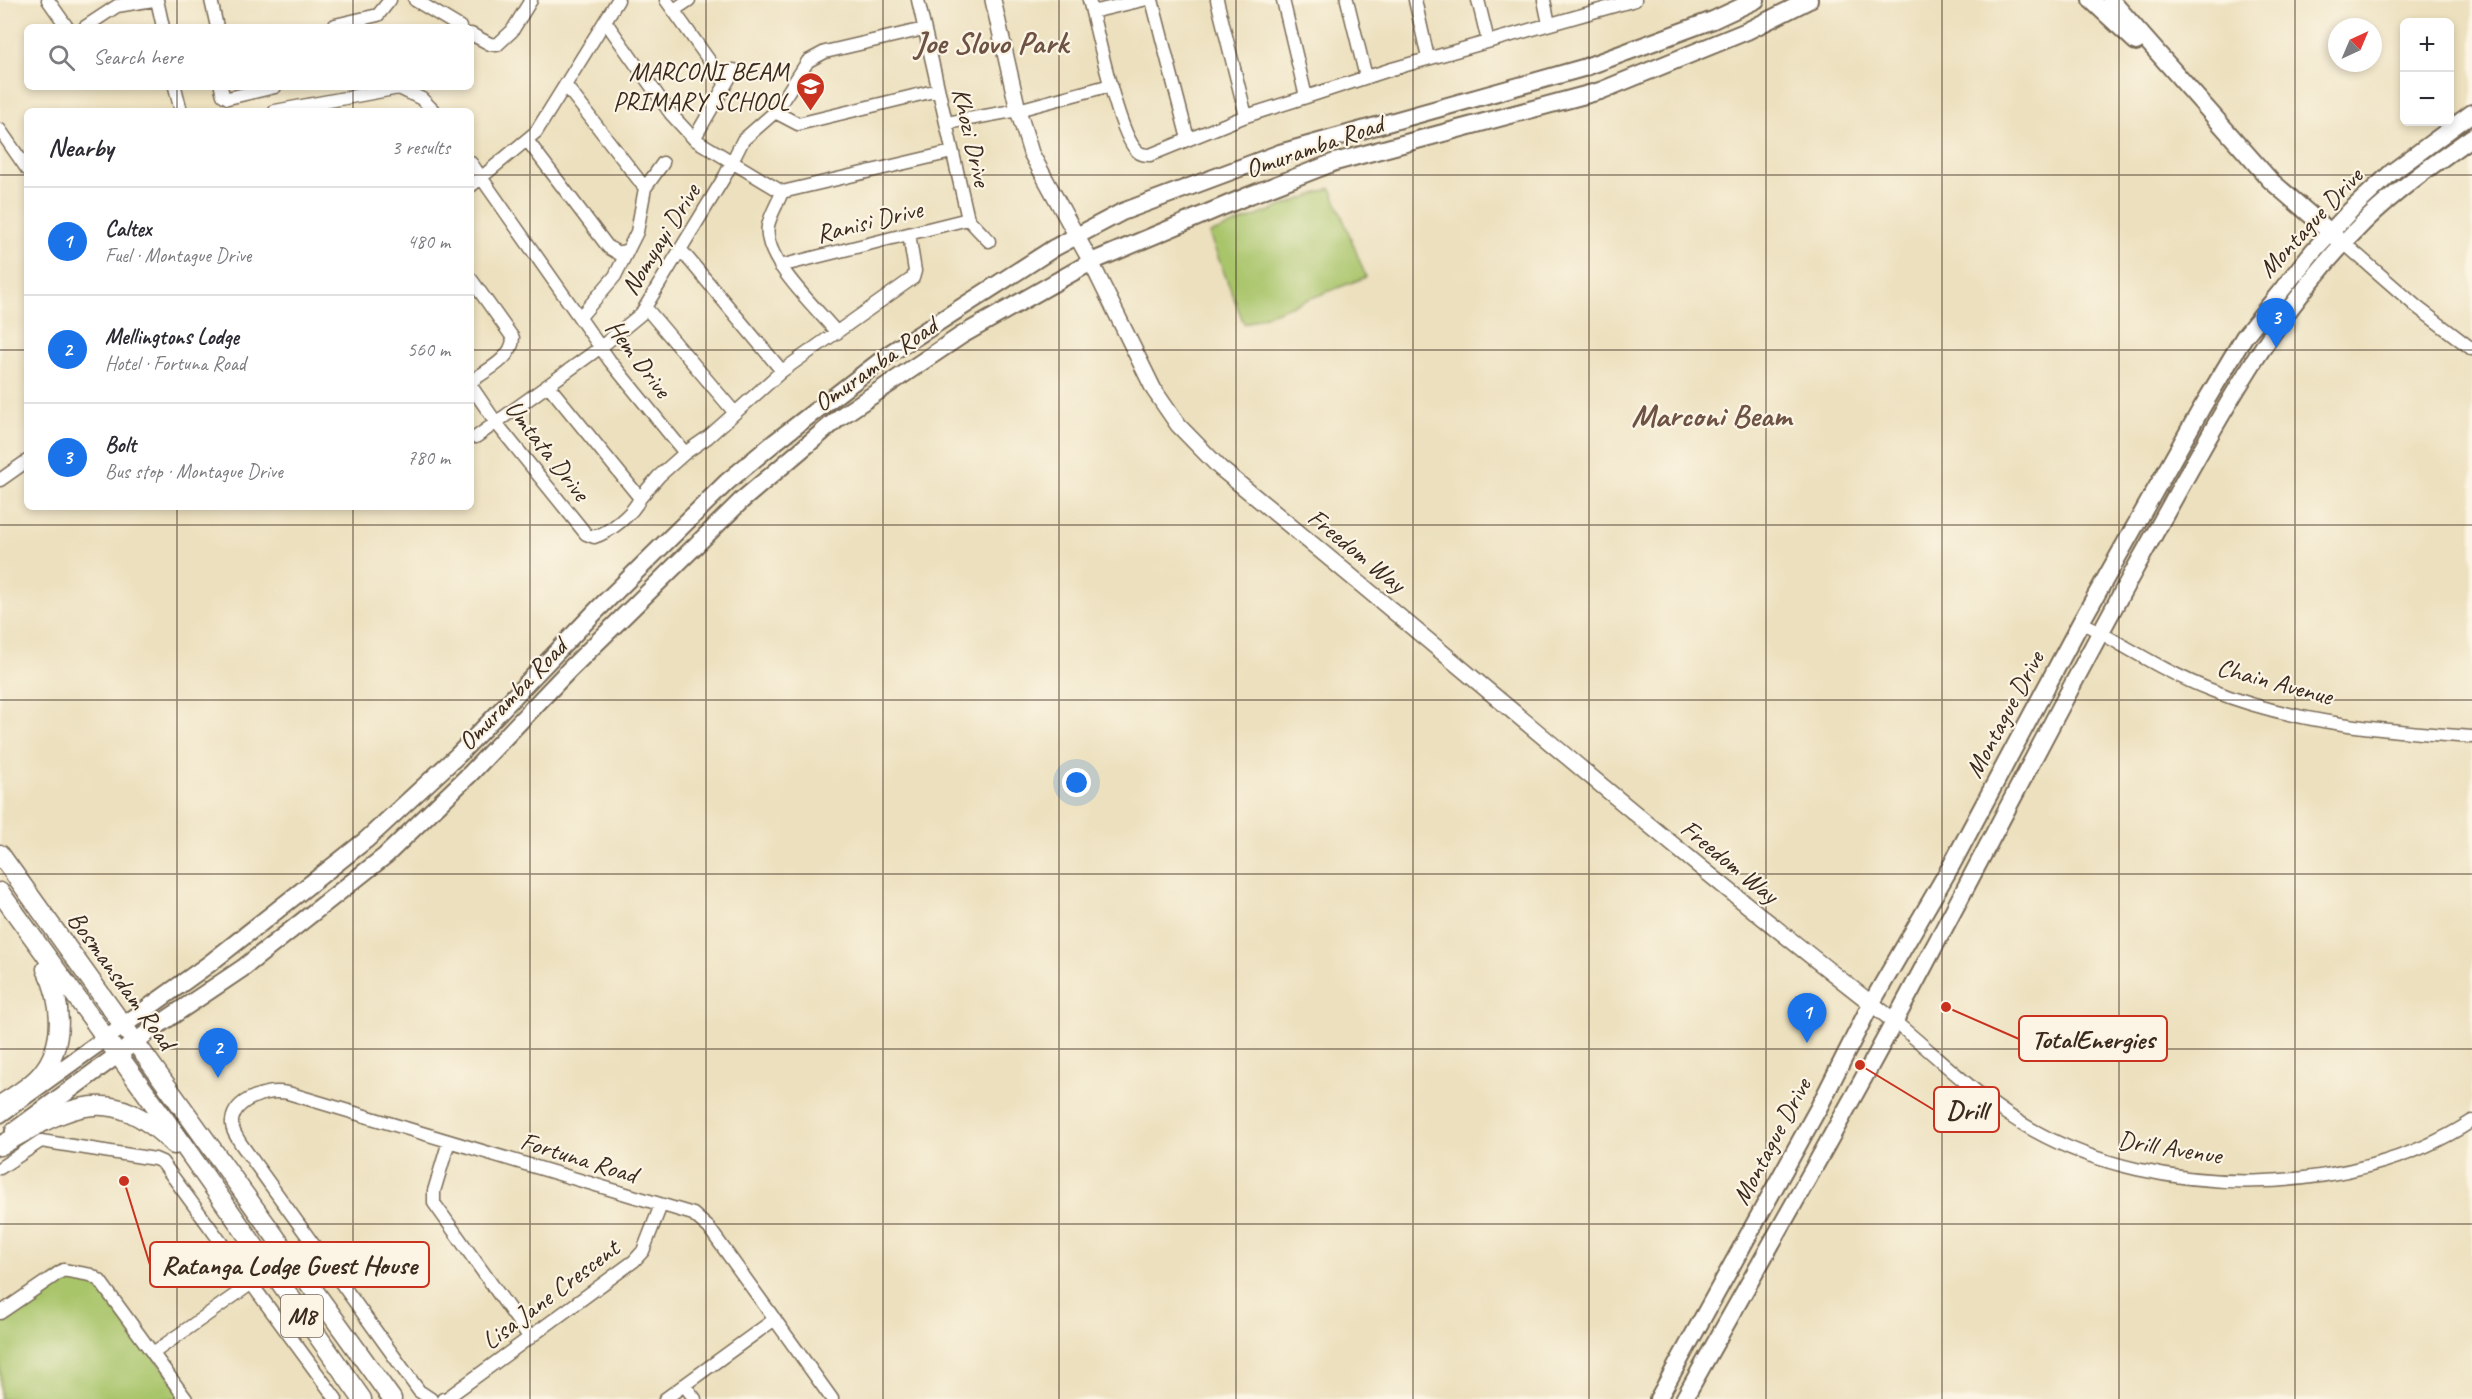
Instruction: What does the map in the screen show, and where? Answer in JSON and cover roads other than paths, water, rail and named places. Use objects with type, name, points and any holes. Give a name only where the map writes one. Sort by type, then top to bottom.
[{"type":"main road","name":"Omuramba Road","points":[[0,1114],[209,964],[366,840],[458,754],[597,610],[727,482],[775,442],[892,352],[1076,234],[1122,212],[1280,153],[1582,68],[1713,20],[1756,0]]},
{"type":"main road","name":"Omuramba Road","points":[[0,1141],[243,968],[402,841],[652,587],[788,458],[840,417],[962,335],[1091,262],[1335,162],[1600,91],[1736,36],[1809,0]]},
{"type":"main road","points":[[2091,0],[2222,125]]},
{"type":"main road","points":[[2111,0],[2270,180],[2344,244]]},
{"type":"main road","name":"Montague Drive","points":[[1658,1399],[1819,1107],[1871,1004],[1951,866],[2081,622],[2244,337],[2329,232],[2391,173],[2472,113]]},
{"type":"main road","name":"Montague Drive","points":[[1684,1399],[1894,1021],[2100,632],[2236,387],[2273,332],[2364,222],[2403,187],[2472,137]]},
{"type":"main road","name":"Bosmansdam Road","points":[[0,854],[392,1399]]},
{"type":"main road","name":"Bosmansdam Road","points":[[0,892],[362,1399]]},
{"type":"main road","points":[[0,1105],[39,1077],[57,1041],[59,1006],[55,989],[23,924]]},
{"type":"main road","points":[[0,1146],[67,1110],[103,1105],[149,1121],[208,1181]]},
{"type":"street","points":[[48,0],[65,24]]},
{"type":"street","points":[[89,24],[112,8],[127,3],[155,0],[161,24]]},
{"type":"street","points":[[211,0],[216,24]]},
{"type":"street","points":[[339,24],[378,15],[390,0]]},
{"type":"street","points":[[415,0],[455,24]]},
{"type":"street","points":[[474,36],[485,43],[497,45],[512,32],[531,0]]},
{"type":"street","points":[[476,182],[527,140],[546,117],[618,0]]},
{"type":"street","points":[[689,0],[670,5],[726,84]]},
{"type":"street","name":"Khozi Drive","points":[[918,0],[968,219],[989,241]]},
{"type":"street","name":"Freedom Way","points":[[993,0],[1018,110],[1031,153],[1091,262],[1154,390],[1178,424],[1209,458],[1630,811],[1894,1021]]},
{"type":"street","points":[[1143,0],[1090,6],[1122,120],[1135,149],[1143,155],[1150,155],[1246,116],[1366,77],[1549,24],[1608,4],[1635,0]]},
{"type":"street","points":[[1152,0],[1188,139]]},
{"type":"street","points":[[1217,0],[1246,116]]},
{"type":"street","points":[[1283,0],[1306,97]]},
{"type":"street","points":[[1347,0],[1366,77]]},
{"type":"street","points":[[1415,0],[1428,58]]},
{"type":"street","points":[[1478,0],[1488,40]]},
{"type":"street","points":[[1544,0],[1549,24]]},
{"type":"street","points":[[605,21],[671,114],[694,139],[782,192],[952,152]]},
{"type":"street","name":"Nomyayi Drive","points":[[476,437],[601,347],[646,308],[743,140],[775,112],[802,68],[814,56],[924,29]]},
{"type":"street","points":[[694,139],[734,70]]},
{"type":"street","points":[[947,123],[1018,110],[1111,85]]},
{"type":"street","points":[[566,86],[645,188]]},
{"type":"street","points":[[177,90],[180,108]]},
{"type":"street","points":[[222,90],[223,95],[228,98],[262,90]]},
{"type":"street","points":[[298,108],[389,90]]},
{"type":"street","points":[[403,90],[422,99],[431,108]]},
{"type":"street","points":[[775,112],[798,124],[938,90]]},
{"type":"street","points":[[0,130],[24,165]]},
{"type":"street","points":[[527,140],[608,248],[618,253],[628,250]]},
{"type":"street","points":[[580,317],[611,282],[637,232],[645,188],[663,163]]},
{"type":"street","name":"Hem Drive","points":[[476,182],[685,453]]},
{"type":"street","points":[[782,192],[768,227],[770,247],[780,266],[837,333]]},
{"type":"street","name":"Ranisi Drive","points":[[780,266],[968,219]]},
{"type":"street","points":[[548,385],[640,498],[659,476],[685,453],[708,437],[782,371],[913,278],[915,271],[909,234]]},
{"type":"street","points":[[2344,244],[2417,307],[2472,350]]},
{"type":"street","points":[[681,250],[782,371]]},
{"type":"street","points":[[474,283],[513,338],[509,352],[474,379]]},
{"type":"street","points":[[646,308],[735,413]]},
{"type":"street","name":"Umtata Drive","points":[[474,390],[497,424],[586,534],[594,537],[603,534],[627,515],[640,498]]},
{"type":"street","points":[[0,480],[24,462]]},
{"type":"street","name":"Chain Avenue","points":[[2081,622],[2210,690],[2255,705],[2295,715],[2412,733],[2472,736]]},
{"type":"street","name":"Drill Avenue","points":[[1894,1021],[1981,1098],[2033,1131],[2079,1152],[2128,1167],[2160,1173],[2206,1179],[2256,1181],[2308,1178],[2359,1168],[2409,1152],[2472,1121]]},
{"type":"street","name":"Fortuna Road","points":[[431,1399],[419,1391],[241,1144],[233,1129],[234,1113],[249,1100],[267,1091],[275,1090],[687,1211],[703,1221],[832,1399]]},
{"type":"street","points":[[0,1168],[41,1141],[155,1159],[167,1168],[336,1399]]},
{"type":"street","points":[[448,1141],[434,1191],[434,1203],[530,1338]]},
{"type":"street","name":"Lisa Jane Crescent","points":[[443,1399],[530,1338],[639,1256],[661,1204]]},
{"type":"street","points":[[0,1314],[63,1270],[91,1275],[100,1281],[186,1399]]},
{"type":"street","points":[[153,1353],[252,1282]]},
{"type":"street","points":[[665,1399],[775,1319]]},
{"type":"street","points":[[684,1385],[694,1399]]},
{"type":"place","name":"MARCONI BEAM PRIMARY SCHOOL","points":[[810,112]]},
{"type":"place","name":"Bolt","points":[[2276,348]]},
{"type":"place","name":"TotalEnergies","points":[[1946,1007]]},
{"type":"place","name":"Caltex","points":[[1807,1043]]},
{"type":"place","name":"Drill","points":[[1860,1065]]},
{"type":"place","name":"Mellingtons Lodge","points":[[218,1078]]},
{"type":"place","name":"Ratanga Lodge Guest House","points":[[124,1181]]},
{"type":"district","name":"Joe Slovo Park","points":[[991,42]]},
{"type":"district","name":"Marconi Beam","points":[[1711,415]]}]
